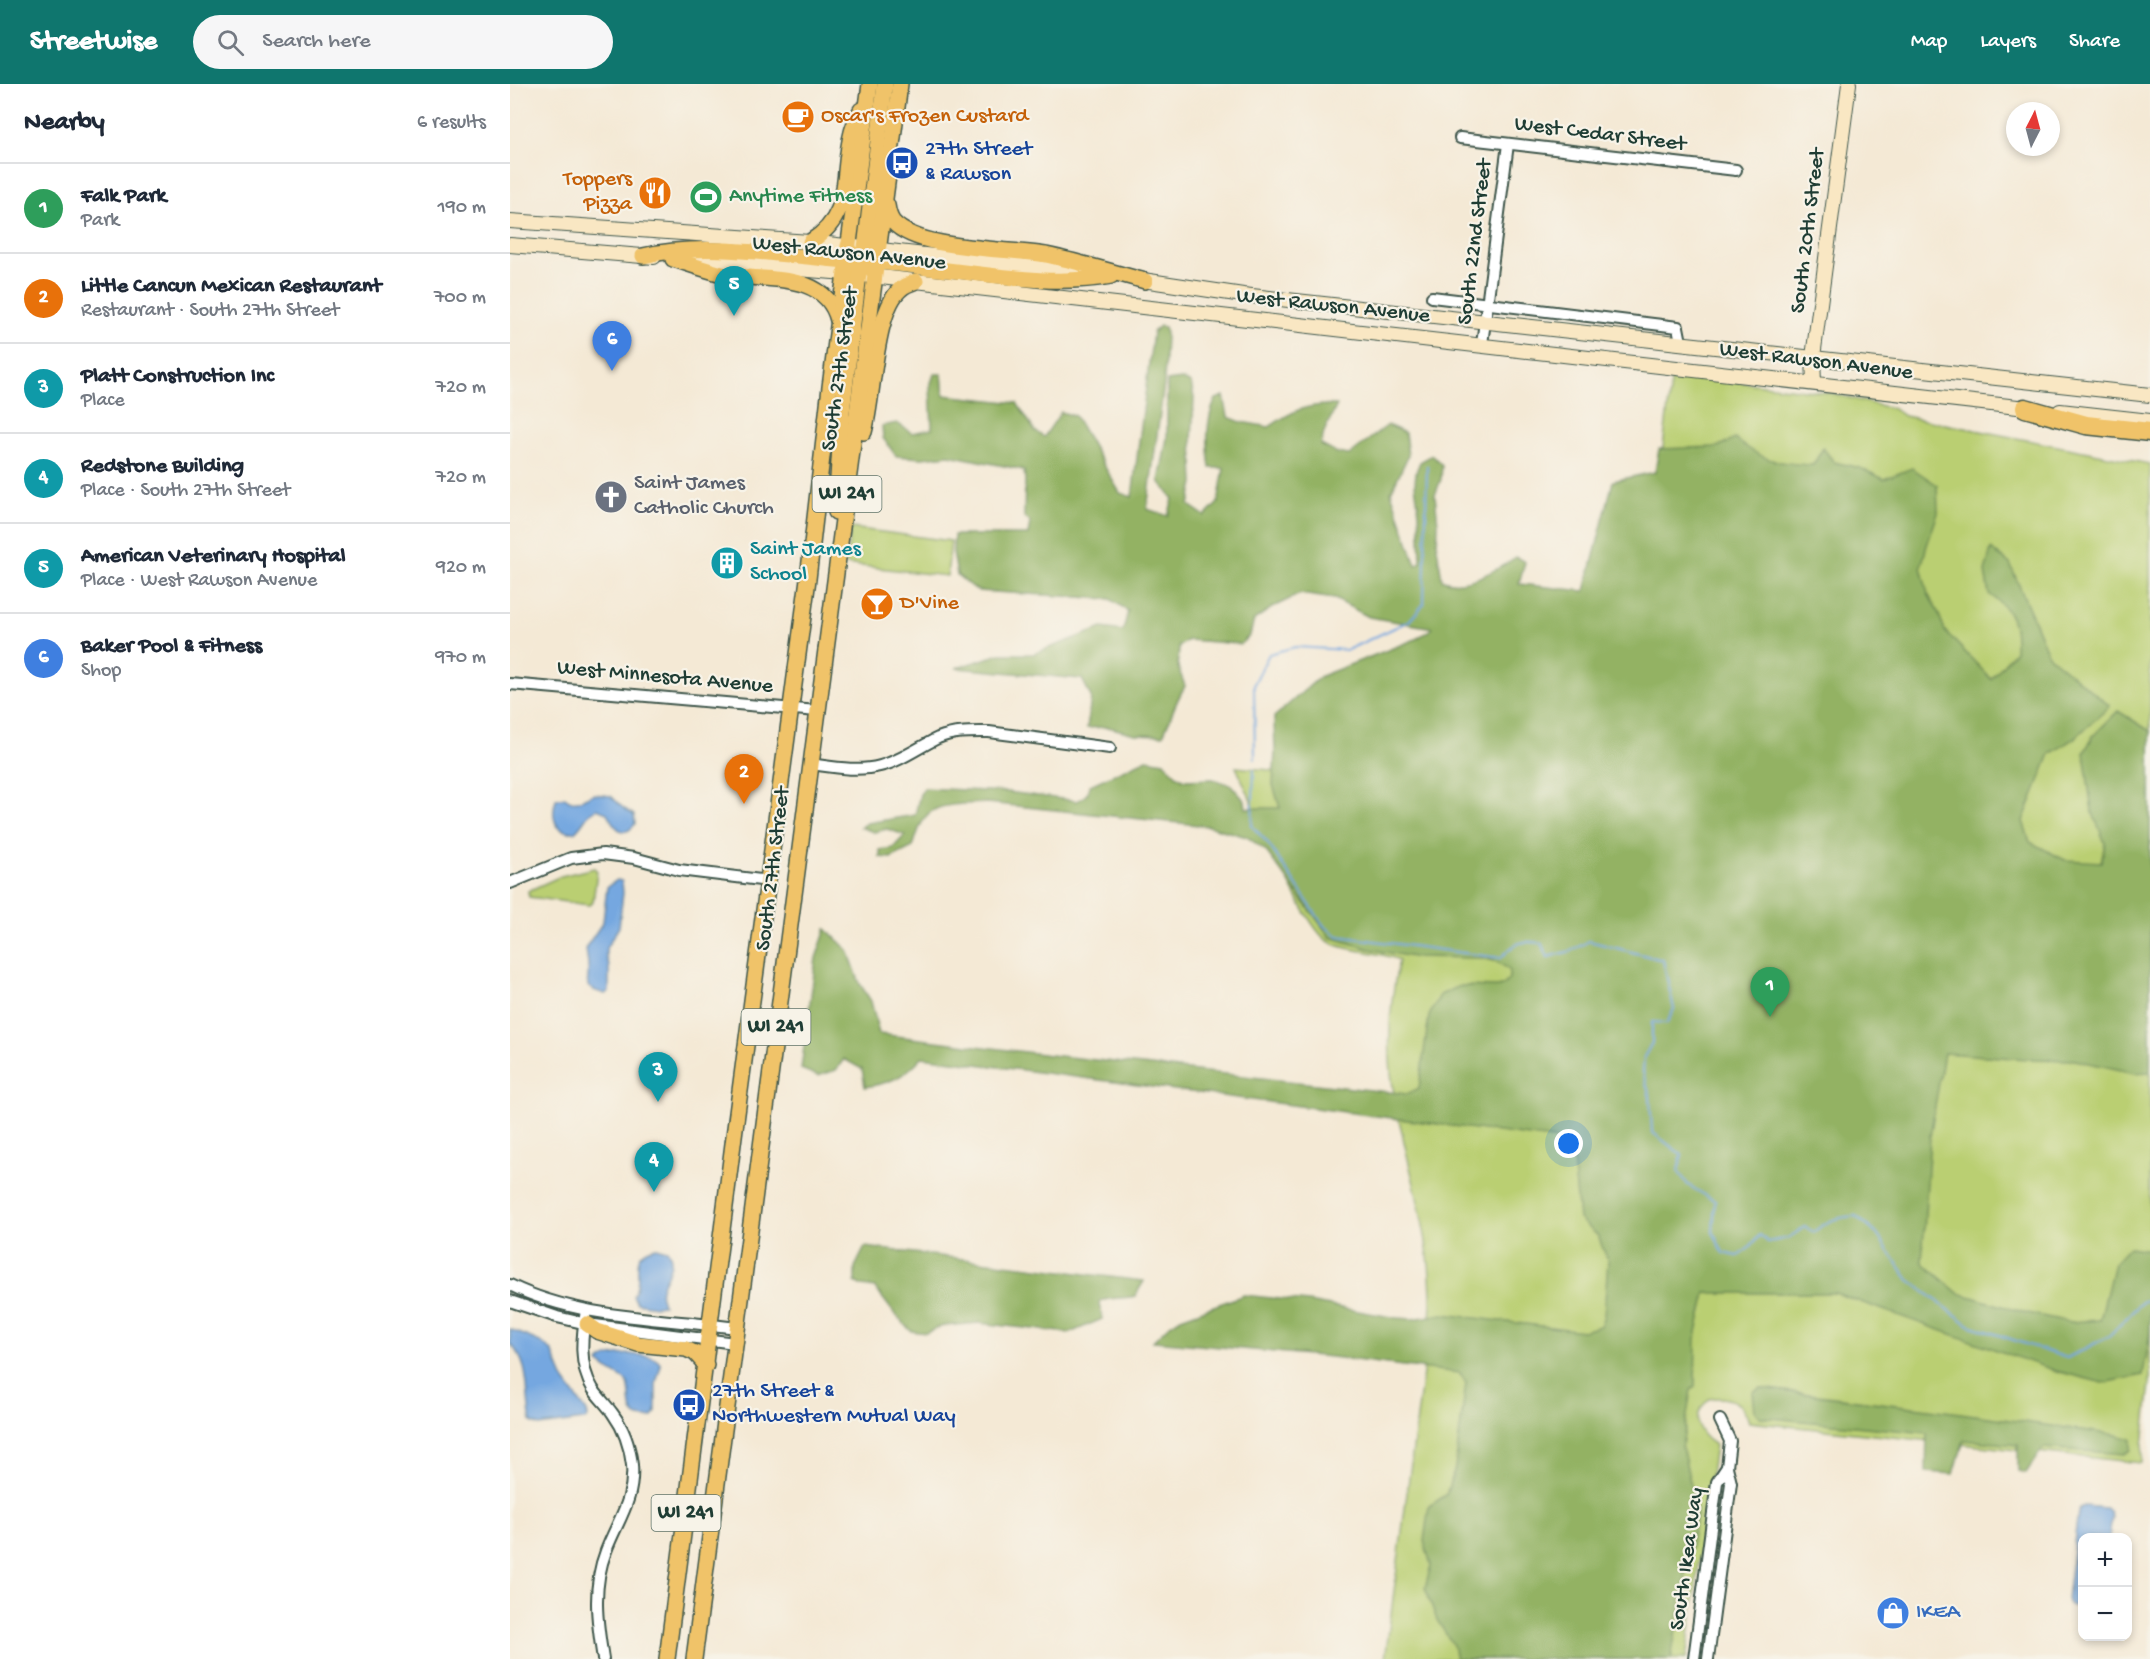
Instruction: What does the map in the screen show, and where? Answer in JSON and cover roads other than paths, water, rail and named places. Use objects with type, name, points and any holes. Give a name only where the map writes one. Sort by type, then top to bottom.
[{"type":"highway","points":[[2025,408],[2086,425],[2150,432]]},
{"type":"main road","name":"South 27th Street","points":[[668,1659],[791,709],[838,322],[886,202],[900,84]]},
{"type":"main road","name":"South 20th Street","points":[[1814,383],[1813,357],[1849,84]]},
{"type":"main road","name":"South 27th Street","points":[[694,1659],[810,764],[849,484],[875,85]]},
{"type":"main road","points":[[810,242],[826,231],[838,213],[852,133],[875,85]]},
{"type":"main road","points":[[886,202],[889,215],[897,226],[923,239],[1045,255],[1145,281]]},
{"type":"main road","name":"West Rawson Avenue","points":[[510,221],[810,242],[916,281],[2150,421]]},
{"type":"main road","name":"West Rawson Avenue","points":[[510,244],[673,259],[862,261]]},
{"type":"main road","points":[[642,256],[664,251],[714,249],[862,261],[1031,279],[1089,280],[1111,276]]},
{"type":"main road","points":[[673,259],[724,274],[779,278],[804,285],[829,299],[838,322]]},
{"type":"main road","points":[[838,557],[835,523],[842,412],[862,261]]},
{"type":"main road","name":"West Rawson Avenue","points":[[1111,276],[1243,295],[2150,395]]},
{"type":"main road","points":[[849,484],[869,412],[880,332],[886,314],[898,292],[916,281]]},
{"type":"main road","points":[[1240,317],[1243,295]]},
{"type":"main road","points":[[585,1319],[597,1331],[638,1344],[686,1349],[695,1353],[706,1365]]},
{"type":"street","name":"West Cedar Street","points":[[1460,138],[1736,170]]},
{"type":"street","name":"South 22nd Street","points":[[1482,344],[1508,144]]},
{"type":"street","points":[[1432,297],[1678,327],[1681,342]]},
{"type":"street","name":"West Minnesota Avenue","points":[[510,684],[817,711]]},
{"type":"street","points":[[810,764],[852,769],[879,766],[899,759],[939,738],[953,733],[970,732],[989,732],[1110,748]]},
{"type":"street","points":[[510,883],[571,858],[603,854],[634,858],[680,870],[769,881]]},
{"type":"street","points":[[510,1285],[585,1319]]},
{"type":"street","points":[[510,1301],[585,1319],[736,1336]]},
{"type":"street","points":[[585,1319],[582,1352],[584,1368],[592,1388],[622,1428],[632,1464],[631,1490],[625,1512],[605,1552],[597,1588],[596,1608],[603,1659]]},
{"type":"street","name":"South Ikea Way","points":[[1708,1659],[1731,1483],[1727,1467],[1730,1441],[1720,1420]]},
{"type":"street","name":"South Ikea Way","points":[[1694,1659],[1717,1482],[1727,1467]]},
{"type":"water","points":[[594,794],[611,796],[634,815],[635,824],[631,829],[622,831],[615,826],[607,813],[597,809],[590,813],[574,832],[558,826],[554,817],[556,799],[565,797],[576,801]]},
{"type":"water","points":[[617,880],[622,881],[623,893],[619,927],[606,948],[609,965],[609,992],[605,994],[589,987],[586,947],[603,922],[607,887]]},
{"type":"water","points":[[656,1247],[667,1250],[671,1260],[660,1291],[663,1305],[637,1303],[633,1296],[638,1280],[639,1260],[647,1250]]},
{"type":"water","points":[[510,1329],[540,1342],[552,1351],[564,1380],[587,1412],[588,1417],[584,1420],[539,1426],[531,1422],[525,1370],[517,1352],[510,1344]]},
{"type":"water","points":[[630,1354],[652,1357],[661,1365],[656,1383],[656,1412],[653,1417],[636,1416],[632,1411],[627,1382],[599,1363],[609,1356]]},
{"type":"water","points":[[2084,1506],[2106,1508],[2112,1517],[2110,1533],[2078,1533],[2078,1607],[2069,1605],[2067,1599],[2080,1508]]},
{"type":"waterway","points":[[1255,759],[1254,684],[1269,654],[1295,647],[1347,650],[1409,621],[1424,604],[1427,466]]},
{"type":"waterway","points":[[1254,769],[1252,826],[1267,842],[1324,926],[1338,936],[1501,958],[1510,948],[1523,942],[1541,943],[1548,957],[1571,951],[1589,941],[1663,960],[1674,1009],[1667,1023],[1652,1022],[1652,1043],[1644,1057],[1643,1072],[1650,1097],[1652,1132],[1682,1155],[1678,1171],[1688,1185],[1715,1201],[1713,1232],[1723,1253],[1738,1256],[1749,1248],[1760,1235],[1768,1242],[1788,1238],[1805,1227],[1814,1232],[1834,1220],[1856,1216],[1876,1233],[1909,1280],[1969,1325],[2067,1358],[2109,1336],[2143,1301],[2150,1300]]},
{"type":"place","name":"Oscar's Frozen Custard","points":[[798,117]]},
{"type":"place","name":"27th Street & Rawson","points":[[902,163]]},
{"type":"place","name":"Toppers Pizza","points":[[655,193]]},
{"type":"place","name":"Anytime Fitness","points":[[706,197]]},
{"type":"place","name":"American Veterinary Hospital","points":[[734,316]]},
{"type":"place","name":"Baker Pool & Fitness","points":[[612,371]]},
{"type":"place","name":"Saint James Catholic Church","points":[[611,497]]},
{"type":"place","name":"Saint James School","points":[[727,563]]},
{"type":"place","name":"D'Vine","points":[[877,604]]},
{"type":"place","name":"Little Cancun Mexican Restaurant","points":[[744,804]]},
{"type":"place","name":"Falk Park","points":[[1770,1017]]},
{"type":"place","name":"Platt Construction Inc","points":[[658,1102]]},
{"type":"place","name":"Redstone Building","points":[[654,1192]]},
{"type":"place","name":"27th Street & Northwestern Mutual Way","points":[[689,1405]]},
{"type":"place","name":"IKEA","points":[[1893,1613]]}]
